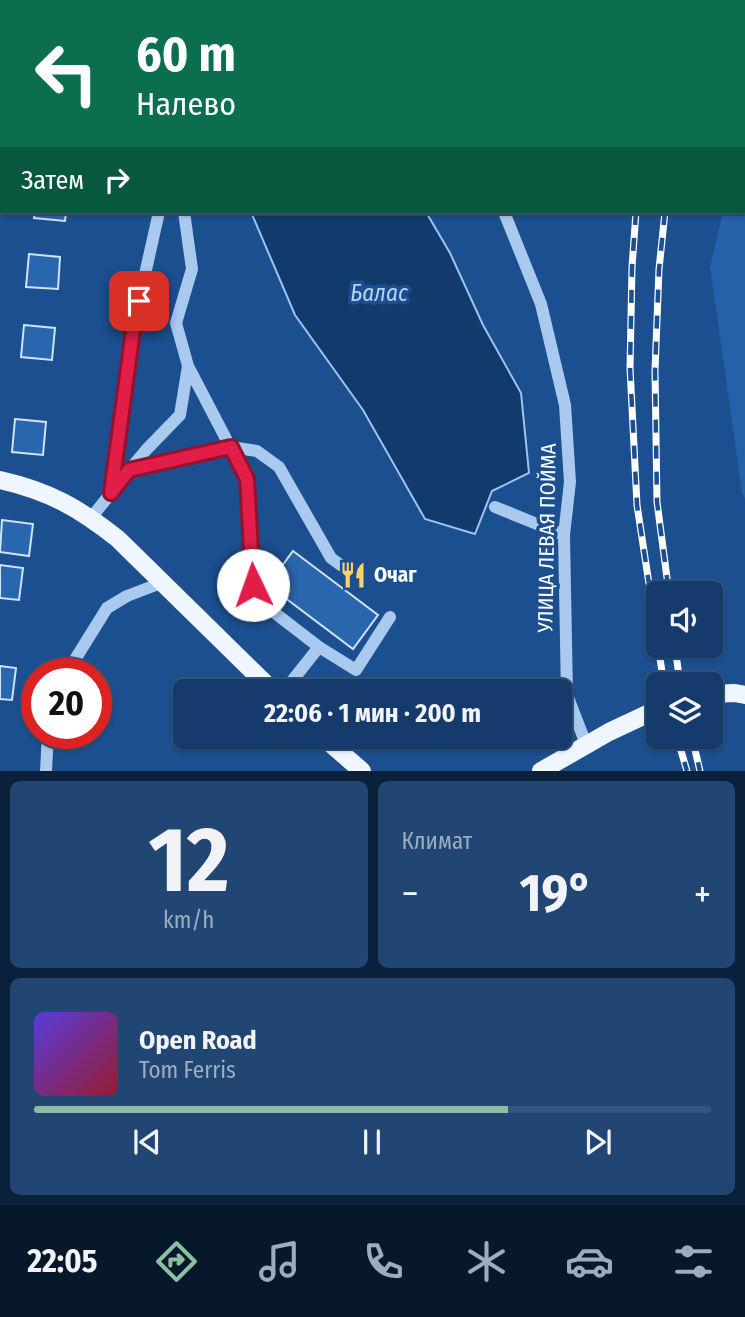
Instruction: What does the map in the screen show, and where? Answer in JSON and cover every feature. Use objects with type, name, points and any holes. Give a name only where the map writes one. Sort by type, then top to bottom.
[{"type":"main road","points":[[0,480],[67,502],[91,518],[118,540],[261,679]]},
{"type":"main road","points":[[723,693],[745,695]]},
{"type":"main road","points":[[541,771],[586,744],[646,714]]},
{"type":"main road","points":[[337,749],[362,771]]},
{"type":"street","points":[[111,493],[134,323],[159,214]]},
{"type":"street","points":[[184,214],[191,269],[176,323],[188,366],[247,479],[254,597],[319,648],[356,670],[390,617]]},
{"type":"street","name":"УЛИЦА ЛЕВАЯ ПОЙМА","points":[[505,214],[541,304],[565,405],[570,482],[564,535],[567,695],[586,744]]},
{"type":"street","points":[[91,518],[129,470],[180,415],[188,366]]},
{"type":"street","points":[[129,470],[231,447],[257,451],[279,467],[331,558],[342,566]]},
{"type":"street","points":[[495,507],[564,535]]},
{"type":"street","points":[[76,658],[107,608],[127,596],[161,583]]},
{"type":"street","points":[[294,679],[319,648]]},
{"type":"street","points":[[46,771],[47,749]]},
{"type":"shaded area","points":[[723,214],[745,214],[745,499],[742,493],[710,267]]},
{"type":"water","name":"Балас","points":[[252,214],[427,214],[450,253],[483,325],[521,393],[529,473],[492,491],[475,534],[425,519],[363,410],[295,315]]},
{"type":"building","points":[[35,214],[66,214],[65,221],[34,218]]},
{"type":"building","points":[[29,254],[60,257],[58,289],[26,287]]},
{"type":"building","points":[[24,325],[55,328],[52,360],[21,357]]},
{"type":"building","points":[[15,419],[46,422],[43,455],[12,452]]},
{"type":"building","points":[[2,520],[33,524],[29,556],[0,552]]},
{"type":"building","points":[[293,551],[378,615],[353,649],[268,585]]},
{"type":"building","points":[[0,565],[23,568],[19,600],[0,598]]},
{"type":"building","points":[[0,666],[16,668],[12,700],[0,699]]},
{"type":"railway","points":[[636,214],[630,368],[637,505],[649,581]]},
{"type":"railway","points":[[665,214],[659,269],[655,371],[657,502],[667,581]]},
{"type":"railway","points":[[660,658],[662,672]]},
{"type":"railway","points":[[677,658],[678,672]]},
{"type":"railway","points":[[681,749],[687,771]]},
{"type":"railway","points":[[695,749],[700,771]]},
{"type":"place","name":"Очаг","points":[[353,575]]},
{"type":"route","points":[[139,301],[111,493],[129,470],[231,447],[247,479],[253,585]]}]
